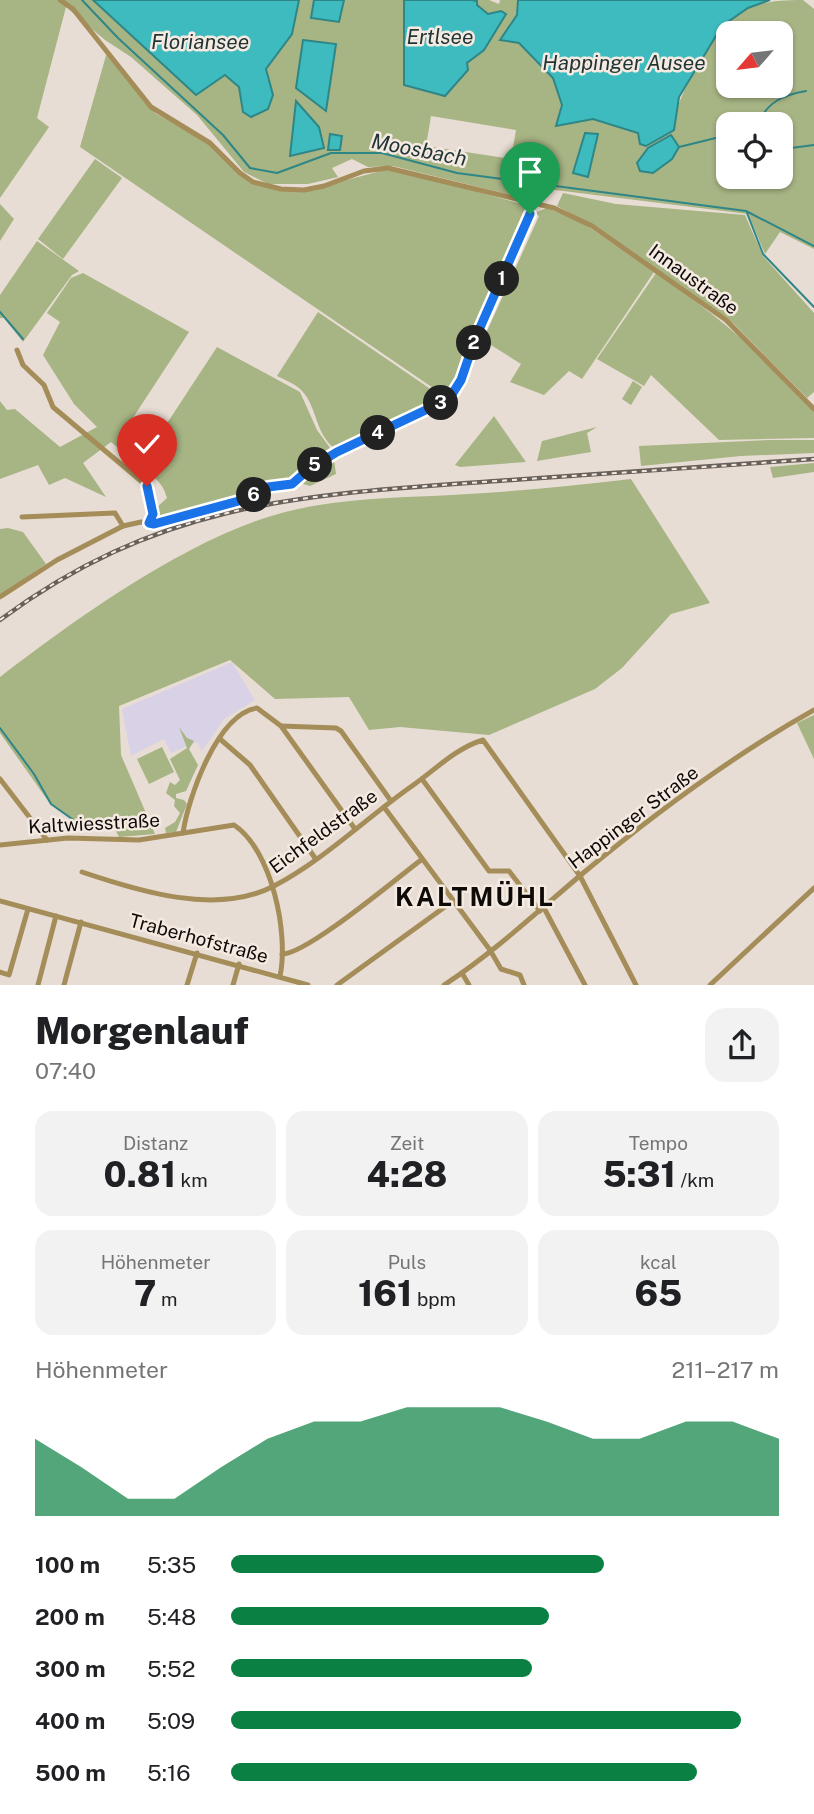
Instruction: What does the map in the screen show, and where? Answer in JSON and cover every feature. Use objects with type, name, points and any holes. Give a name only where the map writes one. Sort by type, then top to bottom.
[{"type":"street","name":"Innaustraße","points":[[60,0],[73,9],[151,107],[211,143],[240,173],[253,182],[281,189],[304,190],[324,186],[364,171],[388,168],[561,209],[592,226],[711,309],[750,341],[814,409]]},
{"type":"street","points":[[0,597],[57,560],[123,526],[158,524],[250,498],[268,487],[292,484],[309,469],[337,452],[449,399],[461,380],[475,339],[535,204]]},
{"type":"street","points":[[17,350],[23,365],[44,385],[54,407],[147,486],[153,514],[149,523]]},
{"type":"street","points":[[22,517],[109,513],[118,515],[123,526]]},
{"type":"street","points":[[183,833],[197,780],[220,739],[236,718],[249,709],[264,710],[281,726],[355,830]]},
{"type":"street","name":"Happinger Straße","points":[[444,985],[542,910],[580,876],[747,750],[814,710]]},
{"type":"street","points":[[281,726],[336,728],[341,731],[391,802]]},
{"type":"street","points":[[220,739],[250,765],[315,858]]},
{"type":"street","name":"Eichfeldstraße","points":[[82,872],[119,885],[197,900],[229,898],[273,887],[355,830],[468,745],[483,740],[580,876]]},
{"type":"street","points":[[0,779],[47,840]]},
{"type":"street","points":[[422,779],[489,871],[509,871],[542,910],[585,985]]},
{"type":"street","points":[[384,807],[490,950],[501,969],[520,975],[524,985]]},
{"type":"street","name":"Kaltwiesstraße","points":[[0,845],[47,840],[125,841],[234,825],[254,843],[273,887],[282,954],[281,976]]},
{"type":"street","points":[[282,954],[293,953],[319,937],[421,860]]},
{"type":"street","points":[[580,876],[636,985]]},
{"type":"street","points":[[710,985],[814,888]]},
{"type":"street","name":"Traberhofstraße","points":[[0,901],[239,964],[308,985]]},
{"type":"street","points":[[337,985],[453,901]]},
{"type":"street","points":[[0,972],[9,975],[28,909]]},
{"type":"street","points":[[38,985],[56,916]]},
{"type":"street","points":[[64,985],[82,922]]},
{"type":"street","points":[[187,985],[197,953]]},
{"type":"street","points":[[233,985],[239,964]]},
{"type":"street","points":[[462,973],[468,985]]},
{"type":"shaded area","points":[[232,662],[255,700],[224,719],[202,751],[197,742],[171,753],[164,739],[131,756],[122,709]]},
{"type":"green space","points":[[0,0],[93,0],[139,43],[225,74],[239,87],[243,112],[273,95],[266,69],[292,34],[299,0],[314,0],[311,18],[339,22],[344,0],[404,0],[404,85],[466,63],[484,50],[497,14],[488,14],[477,5],[477,1],[471,0],[489,0],[499,4],[500,0],[518,0],[515,41],[546,67],[557,85],[561,103],[556,126],[593,119],[638,133],[640,144],[646,146],[674,130],[681,97],[716,37],[716,98],[793,98],[793,21],[729,21],[750,7],[803,0],[814,9],[814,249],[780,232],[765,254],[748,214],[523,186],[519,197],[393,166],[368,167],[352,159],[332,168],[338,177],[308,184],[268,184],[244,172],[197,115],[131,57],[105,40],[66,7],[37,118],[49,127],[0,198]],"holes":[[[431,116],[516,130],[511,159],[426,146]]]},
{"type":"green space","points":[[107,52],[155,113],[210,144],[252,183],[300,192],[385,170],[416,175],[529,206],[527,215],[523,213],[471,335],[464,366],[450,395],[442,394],[80,147]]},
{"type":"green space","points":[[95,159],[122,178],[63,259],[38,239]]},
{"type":"green space","points":[[563,193],[616,204],[745,215],[763,256],[814,313],[814,392],[807,398],[734,324],[601,230],[557,206]]},
{"type":"green space","points":[[0,204],[14,219],[0,241]]},
{"type":"green space","points":[[547,208],[583,223],[654,272],[582,379],[569,371],[544,395],[510,382],[521,364],[483,340],[539,216],[534,213]]},
{"type":"green space","points":[[37,241],[79,271],[72,275],[23,342],[4,318],[0,318],[0,295]]},
{"type":"green space","points":[[83,273],[189,332],[125,430],[158,437],[217,347],[300,392],[317,430],[333,452],[336,474],[310,486],[286,479],[159,522],[155,509],[167,498],[161,485],[147,473],[127,467],[127,455],[111,442],[83,463],[106,497],[65,478],[49,485],[38,465],[0,479],[0,401],[7,410],[15,409],[60,447],[97,427],[74,404],[43,355],[60,322],[47,313],[71,278]]},
{"type":"green space","points":[[656,273],[720,320],[778,372],[814,412],[814,438],[719,440],[651,375],[644,386],[597,359]]},
{"type":"green space","points":[[318,312],[445,399],[337,450],[320,430],[311,405],[302,391],[277,376]]},
{"type":"green space","points":[[633,381],[642,387],[631,405],[622,399]]},
{"type":"green space","points":[[494,416],[526,462],[460,467],[455,465]]},
{"type":"green space","points":[[597,427],[587,433],[591,452],[537,461],[542,441]]},
{"type":"green space","points":[[814,440],[814,453],[741,456],[641,466],[639,446]]},
{"type":"green space","points":[[814,463],[814,472],[773,478],[770,467]]},
{"type":"green space","points":[[631,479],[710,603],[671,614],[622,668],[595,689],[489,735],[400,727],[369,730],[349,697],[275,699],[230,660],[119,706],[121,755],[155,834],[119,837],[113,825],[80,826],[51,805],[0,733],[0,677],[128,586],[199,546],[234,530],[268,517],[336,502],[474,494]]},
{"type":"green space","points":[[0,529],[23,532],[46,564],[0,595]]},
{"type":"green space","points":[[814,715],[814,759],[797,723]]},
{"type":"green space","points":[[179,727],[187,738],[194,741],[189,749],[198,765],[186,791],[176,794],[176,798],[187,804],[176,832],[166,833],[165,828],[175,822],[180,813],[174,806],[175,800],[166,793],[170,782],[175,785],[180,780],[170,759],[187,748]]},
{"type":"green space","points":[[162,747],[174,772],[149,784],[137,759]]},
{"type":"water","name":"Floriansee","points":[[93,0],[299,0],[292,34],[266,69],[273,95],[268,109],[251,117],[243,112],[239,87],[225,75],[196,95]]},
{"type":"water","points":[[314,0],[344,0],[339,22],[311,18]]},
{"type":"water","name":"Ertlsee","points":[[404,0],[471,0],[477,1],[477,5],[488,14],[501,11],[506,14],[484,50],[467,63],[468,70],[445,96],[404,85]]},
{"type":"water","name":"Happinger Ausee","points":[[518,0],[770,0],[748,8],[729,21],[716,21],[716,36],[679,97],[674,130],[646,146],[640,144],[638,133],[593,119],[556,126],[562,105],[553,78],[519,43],[500,40],[517,15]]},
{"type":"water","points":[[303,40],[336,44],[326,111],[296,88]]},
{"type":"water","points":[[296,101],[319,127],[324,148],[290,156]]},
{"type":"water","points":[[585,133],[598,134],[588,177],[573,173]]},
{"type":"water","points":[[330,134],[342,136],[340,150],[328,150]]},
{"type":"water","points":[[671,135],[679,147],[672,159],[653,173],[640,171],[637,163],[648,148]]},
{"type":"waterway","name":"Moosbach","points":[[82,0],[118,38],[223,135],[250,168],[277,173],[331,153],[382,153],[457,173],[746,211],[814,246]]},
{"type":"waterway","points":[[765,112],[777,101],[806,91]]},
{"type":"waterway","points":[[679,147],[716,138]]},
{"type":"waterway","points":[[793,148],[814,145]]},
{"type":"waterway","points":[[747,213],[763,254],[814,307]]},
{"type":"waterway","points":[[0,312],[23,339]]},
{"type":"waterway","points":[[0,728],[34,774],[51,804],[75,821]]},
{"type":"railway","points":[[0,620],[60,580],[119,550],[178,527],[237,511],[298,499],[361,492],[814,459]]},
{"type":"district","name":"KALTMÜHL","points":[[475,897]]},
{"type":"route","points":[[147,486],[153,514],[149,523],[154,524],[246,499],[268,487],[292,484],[304,472],[337,452],[449,399],[461,380],[475,339],[530,214]]}]
